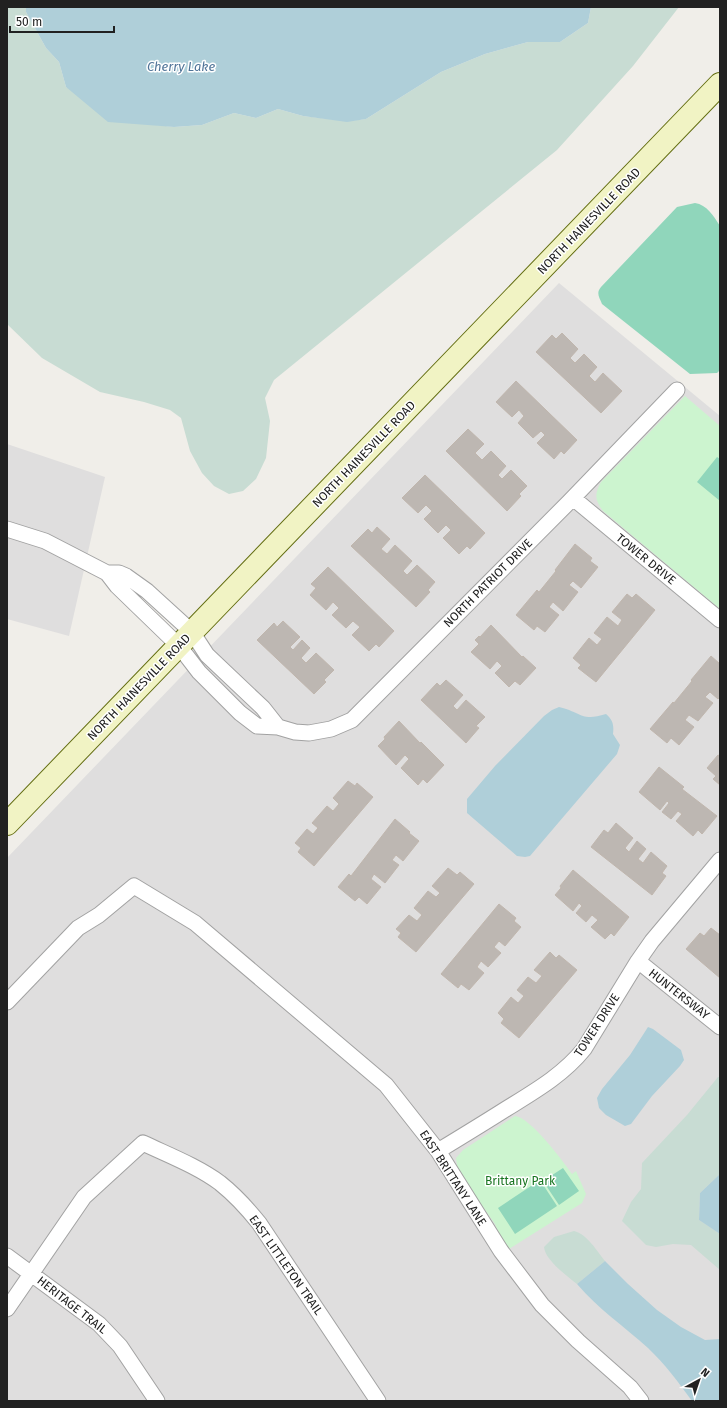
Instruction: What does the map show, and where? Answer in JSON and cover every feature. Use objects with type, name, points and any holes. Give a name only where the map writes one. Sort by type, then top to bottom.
[{"type":"main road","name":"NORTH HAINESVILLE ROAD","points":[[7,824],[720,84]]},
{"type":"street","name":"NORTH PATRIOT DRIVE","points":[[7,529],[45,541],[107,573],[119,573],[148,591],[186,639],[207,655],[263,708],[278,727],[295,732],[309,733],[331,729],[352,720],[573,498],[677,390]]},
{"type":"street","name":"TOWER DRIVE","points":[[573,498],[720,620]]},
{"type":"street","name":"TOWER DRIVE","points":[[438,1151],[556,1077],[574,1062],[584,1049],[652,941],[720,860]]},
{"type":"street","name":"EAST BRITTANY LANE","points":[[7,1002],[78,928],[99,915],[134,886],[195,923],[386,1085],[438,1151],[500,1251],[542,1305],[578,1341],[630,1387],[641,1401]]},
{"type":"street","name":"HUNTERSWAY","points":[[638,961],[720,1026]]},
{"type":"street","name":"EAST LITTLETON TRAIL","points":[[32,1273],[84,1197],[143,1143],[191,1166],[219,1182],[238,1198],[259,1223],[378,1401]]},
{"type":"street","name":"HERITAGE TRAIL","points":[[7,1256],[100,1324],[120,1346],[157,1401]]},
{"type":"street","points":[[7,1309],[32,1273]]},
{"type":"shaded area","points":[[559,283],[720,416],[720,1401],[7,1401],[7,858]]},
{"type":"shaded area","points":[[7,444],[105,477],[69,636],[7,619]]},
{"type":"green space","points":[[7,7],[26,7],[26,12],[46,48],[59,62],[66,87],[148,124],[174,127],[202,125],[234,113],[256,118],[278,109],[303,116],[347,121],[366,119],[441,72],[485,54],[528,42],[560,42],[588,23],[591,7],[679,7],[633,66],[557,150],[274,380],[265,398],[270,421],[266,458],[256,479],[243,491],[229,494],[214,486],[202,473],[190,451],[181,418],[170,410],[144,402],[100,392],[42,358],[7,324]]},
{"type":"green space","points":[[695,203],[706,208],[720,226],[720,370],[717,373],[690,374],[602,304],[598,295],[601,287],[677,207]]},
{"type":"green space","points":[[685,396],[720,426],[720,609],[603,511],[598,504],[596,497],[597,490],[601,482]]},
{"type":"green space","points":[[717,457],[720,459],[720,501],[697,482]]},
{"type":"green space","points":[[718,1077],[720,1077],[720,1174],[700,1193],[699,1220],[720,1234],[720,1270],[691,1245],[673,1244],[656,1247],[646,1245],[622,1221],[631,1202],[641,1189],[642,1163],[687,1115]]},
{"type":"green space","name":"Brittany Park","points":[[515,1116],[521,1118],[537,1131],[572,1174],[576,1171],[586,1194],[582,1203],[509,1249],[500,1237],[495,1224],[463,1179],[457,1166],[456,1158],[463,1150]]},
{"type":"green space","points":[[563,1168],[579,1191],[559,1205],[543,1181]]},
{"type":"green space","points":[[540,1180],[557,1206],[515,1234],[498,1208]]},
{"type":"green space","points":[[574,1231],[587,1239],[605,1261],[577,1284],[552,1262],[545,1252],[544,1247],[554,1237]]},
{"type":"water","name":"Cherry Lake","points":[[26,7],[591,7],[588,23],[560,42],[528,42],[485,54],[441,72],[366,119],[347,122],[303,116],[278,109],[256,118],[234,113],[202,125],[174,127],[108,122],[66,87],[59,62],[46,48],[26,12]]},
{"type":"water","points":[[559,707],[586,717],[606,714],[612,721],[613,734],[620,745],[617,754],[530,856],[517,856],[467,813],[467,799],[495,766],[544,716]]},
{"type":"water","points":[[648,1027],[653,1029],[681,1050],[684,1060],[652,1096],[631,1124],[625,1126],[606,1115],[599,1108],[597,1098],[602,1089],[630,1055]]},
{"type":"water","points":[[720,1174],[720,1234],[699,1220],[700,1193]]},
{"type":"water","points":[[605,1261],[657,1310],[681,1327],[705,1340],[720,1339],[720,1401],[692,1401],[672,1374],[654,1354],[603,1310],[577,1284]]},
{"type":"building","points":[[562,333],[578,349],[570,358],[575,363],[584,354],[597,367],[589,376],[595,382],[603,373],[622,391],[601,413],[536,352],[552,335],[556,339]]},
{"type":"building","points":[[516,381],[577,440],[564,454],[561,451],[554,459],[537,443],[545,435],[541,431],[533,438],[518,423],[524,416],[519,410],[512,417],[496,402]]},
{"type":"building","points":[[468,429],[484,444],[475,453],[482,460],[491,451],[506,466],[498,475],[502,479],[511,470],[527,486],[519,494],[521,496],[507,511],[446,451]]},
{"type":"building","points":[[425,475],[485,533],[470,549],[467,546],[459,554],[443,538],[451,530],[446,525],[438,533],[424,519],[432,511],[426,505],[418,513],[402,498]]},
{"type":"building","points":[[377,527],[390,539],[381,549],[387,554],[395,545],[412,561],[403,571],[407,575],[417,565],[435,582],[428,590],[430,592],[416,607],[351,546],[368,529],[372,533]]},
{"type":"building","points":[[575,544],[592,558],[590,561],[598,567],[581,588],[573,581],[569,585],[578,592],[563,611],[553,602],[549,607],[559,615],[545,632],[537,626],[534,630],[516,615],[537,590],[539,592]]},
{"type":"building","points":[[328,567],[394,631],[379,647],[376,644],[369,651],[352,635],[360,627],[353,621],[346,628],[332,615],[339,608],[333,602],[326,610],[310,595],[316,588],[311,584]]},
{"type":"building","points":[[627,594],[632,598],[636,594],[655,610],[596,682],[578,668],[581,665],[573,658],[589,638],[597,645],[602,639],[594,633],[607,617],[618,626],[622,620],[612,612]]},
{"type":"building","points":[[283,621],[300,637],[290,647],[293,650],[302,640],[310,648],[301,658],[306,663],[316,653],[334,670],[324,680],[326,682],[314,694],[257,640],[274,623],[277,627]]},
{"type":"building","points":[[491,625],[522,657],[523,656],[536,668],[520,685],[515,681],[509,687],[495,673],[502,666],[497,661],[490,669],[471,652],[479,644],[475,640],[479,636],[480,637]]},
{"type":"building","points":[[711,656],[720,664],[720,697],[718,699],[710,692],[705,697],[713,703],[698,721],[689,715],[685,720],[694,727],[679,745],[671,738],[667,743],[650,729],[673,702],[674,703]]},
{"type":"building","points":[[446,680],[463,695],[453,706],[457,710],[466,700],[485,717],[476,726],[479,728],[466,743],[421,700],[437,683],[440,686]]},
{"type":"building","points":[[399,721],[444,765],[427,783],[423,779],[418,785],[401,768],[409,759],[405,755],[396,765],[378,746]]},
{"type":"building","points":[[718,755],[720,756],[720,785],[713,779],[716,776],[707,768]]},
{"type":"building","points":[[659,767],[684,787],[682,789],[717,816],[702,834],[698,830],[693,836],[676,821],[682,814],[678,811],[671,819],[662,812],[669,803],[667,801],[660,810],[639,792]]},
{"type":"building","points":[[348,781],[355,786],[357,783],[373,797],[314,866],[298,852],[301,848],[295,843],[307,829],[313,834],[318,828],[312,823],[327,806],[333,811],[339,804],[333,798]]},
{"type":"building","points":[[395,819],[419,841],[403,861],[396,855],[392,860],[399,865],[385,883],[374,874],[371,879],[381,887],[367,904],[359,897],[355,901],[338,887],[349,874],[351,876]]},
{"type":"building","points":[[616,823],[633,838],[625,848],[629,852],[637,841],[646,849],[638,859],[643,863],[651,852],[667,866],[662,873],[666,876],[652,895],[591,847],[604,830],[608,833]]},
{"type":"building","points":[[448,868],[457,875],[460,872],[474,884],[416,952],[398,937],[401,933],[396,929],[409,915],[417,921],[422,915],[414,908],[428,891],[436,897],[440,893],[432,886]]},
{"type":"building","points":[[573,870],[629,917],[614,936],[611,933],[605,939],[591,927],[598,920],[592,915],[586,922],[576,913],[582,906],[579,903],[573,911],[555,895],[561,888],[560,886]]},
{"type":"building","points":[[499,904],[516,918],[514,921],[521,927],[505,946],[499,941],[494,947],[501,953],[488,967],[481,961],[477,967],[484,973],[469,990],[461,984],[458,988],[441,974]]},
{"type":"building","points":[[711,928],[720,935],[720,978],[686,949],[700,933],[704,936]]},
{"type":"building","points":[[550,952],[556,958],[559,955],[577,970],[519,1038],[501,1023],[504,1019],[498,1013],[511,997],[518,1003],[524,996],[517,990],[528,977],[536,983],[542,976],[534,970]]}]
